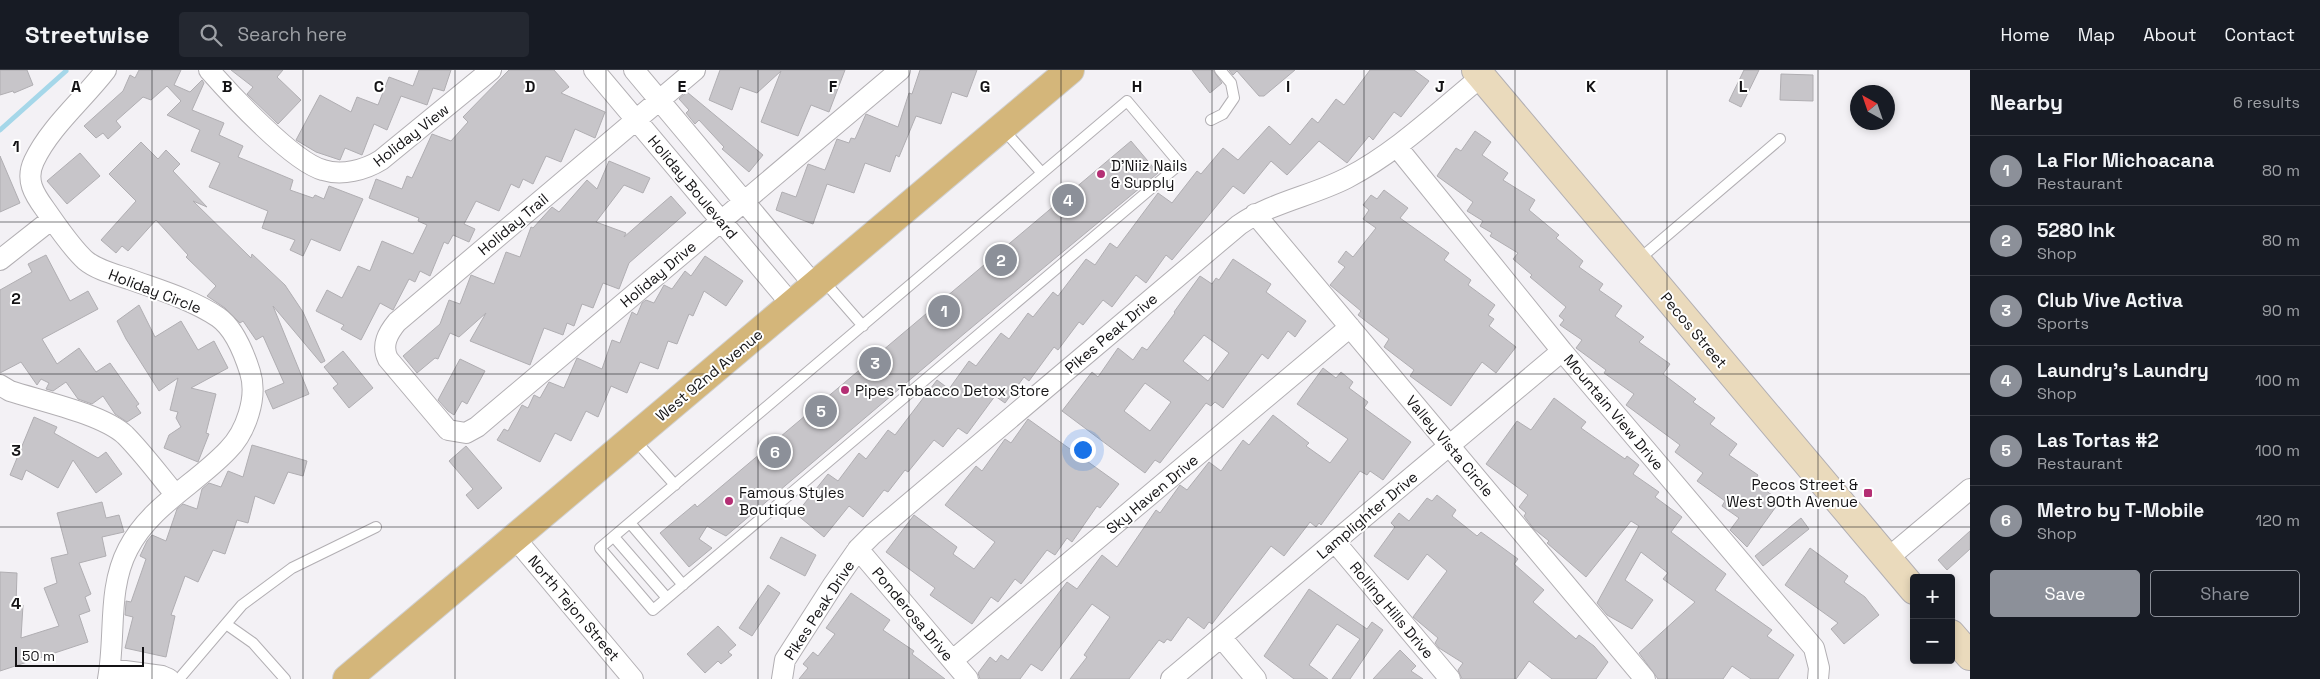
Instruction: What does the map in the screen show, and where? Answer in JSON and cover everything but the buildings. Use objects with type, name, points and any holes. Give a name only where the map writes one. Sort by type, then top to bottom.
[{"type":"main road","name":"West 92nd Avenue","points":[[347,679],[1070,70]]},
{"type":"main road","name":"Pecos Street","points":[[1479,73],[1636,262],[1910,585]]},
{"type":"main road","points":[[1955,639],[1970,656]]},
{"type":"street","name":"Holiday View","points":[[209,70],[243,106],[302,161],[322,170],[334,172],[371,166],[382,160],[491,70]]},
{"type":"street","name":"Holiday Boulevard","points":[[594,70],[792,305]]},
{"type":"street","name":"Holiday Boulevard","points":[[634,70],[744,201],[819,282]]},
{"type":"street","name":"Holiday Trail","points":[[416,393],[385,353],[388,334],[397,322],[695,70]]},
{"type":"street","name":"Holiday Drive","points":[[416,393],[448,430],[466,433],[478,427],[900,70]]},
{"type":"street","name":"Holiday Circle","points":[[102,72],[45,143],[33,163],[30,183],[36,196],[52,219],[86,260],[102,270],[192,302],[219,318],[230,329],[240,347],[252,384],[252,400],[246,422],[239,436],[228,450],[175,494],[145,524],[128,547],[119,568],[113,605],[109,674]]},
{"type":"street","name":"Pikes Peak Drive","points":[[782,679],[785,660],[858,549],[873,534],[1255,214],[1339,182],[1375,163],[1397,147],[1479,73]]},
{"type":"street","name":"Mountain View Drive","points":[[1397,147],[1562,351],[1814,648],[1819,668],[1818,679]]},
{"type":"street","name":"Valley Vista Circle","points":[[1255,214],[1645,679]]},
{"type":"street","points":[[0,260],[52,219]]},
{"type":"street","name":"Sky Haven Drive","points":[[953,660],[1350,327]]},
{"type":"street","name":"Lamplighter Drive","points":[[1171,679],[1562,351]]},
{"type":"street","points":[[0,385],[10,391],[85,415],[124,434],[175,494]]},
{"type":"street","points":[[1887,559],[1970,489]]},
{"type":"street","name":"North Tejon Street","points":[[514,538],[634,679]]},
{"type":"street","name":"Rolling Hills Drive","points":[[1335,542],[1450,679]]},
{"type":"street","name":"Ponderosa Drive","points":[[858,549],[968,679]]},
{"type":"street","points":[[1221,637],[1256,679]]},
{"type":"street","points":[[109,674],[162,676],[169,679]]},
{"type":"lane","points":[[1211,120],[1223,114],[1234,98],[1231,83],[1220,70]]},
{"type":"lane","points":[[1127,101],[1180,164],[653,610],[600,548],[1042,173],[1127,101]]},
{"type":"lane","points":[[1002,128],[1042,173]]},
{"type":"lane","points":[[1636,262],[1780,139]]},
{"type":"lane","points":[[819,282],[863,326]]},
{"type":"lane","points":[[633,438],[675,485]]},
{"type":"lane","points":[[630,523],[683,585]]},
{"type":"lane","points":[[179,679],[242,605],[292,568],[376,526]]},
{"type":"lane","points":[[614,537],[667,598]]},
{"type":"lane","points":[[226,624],[253,643],[285,679]]},
{"type":"waterway","points":[[0,130],[66,71]]},
{"type":"place","name":"D'Niiz Nails & Supply","points":[[1101,174]]},
{"type":"place","name":"Laundry's Laundry","points":[[1068,200]]},
{"type":"place","name":"5280 Ink","points":[[1001,260]]},
{"type":"place","name":"La Flor Michoacana","points":[[944,311]]},
{"type":"place","name":"Club Vive Activa","points":[[875,363]]},
{"type":"place","name":"Pipes Tobacco Detox Store","points":[[845,390]]},
{"type":"place","name":"Las Tortas #2","points":[[821,411]]},
{"type":"place","name":"Metro by T-Mobile","points":[[775,452]]},
{"type":"place","name":"Pecos Street & West 90th Avenue","points":[[1868,493]]},
{"type":"place","name":"Famous Styles Boutique","points":[[729,501]]}]
